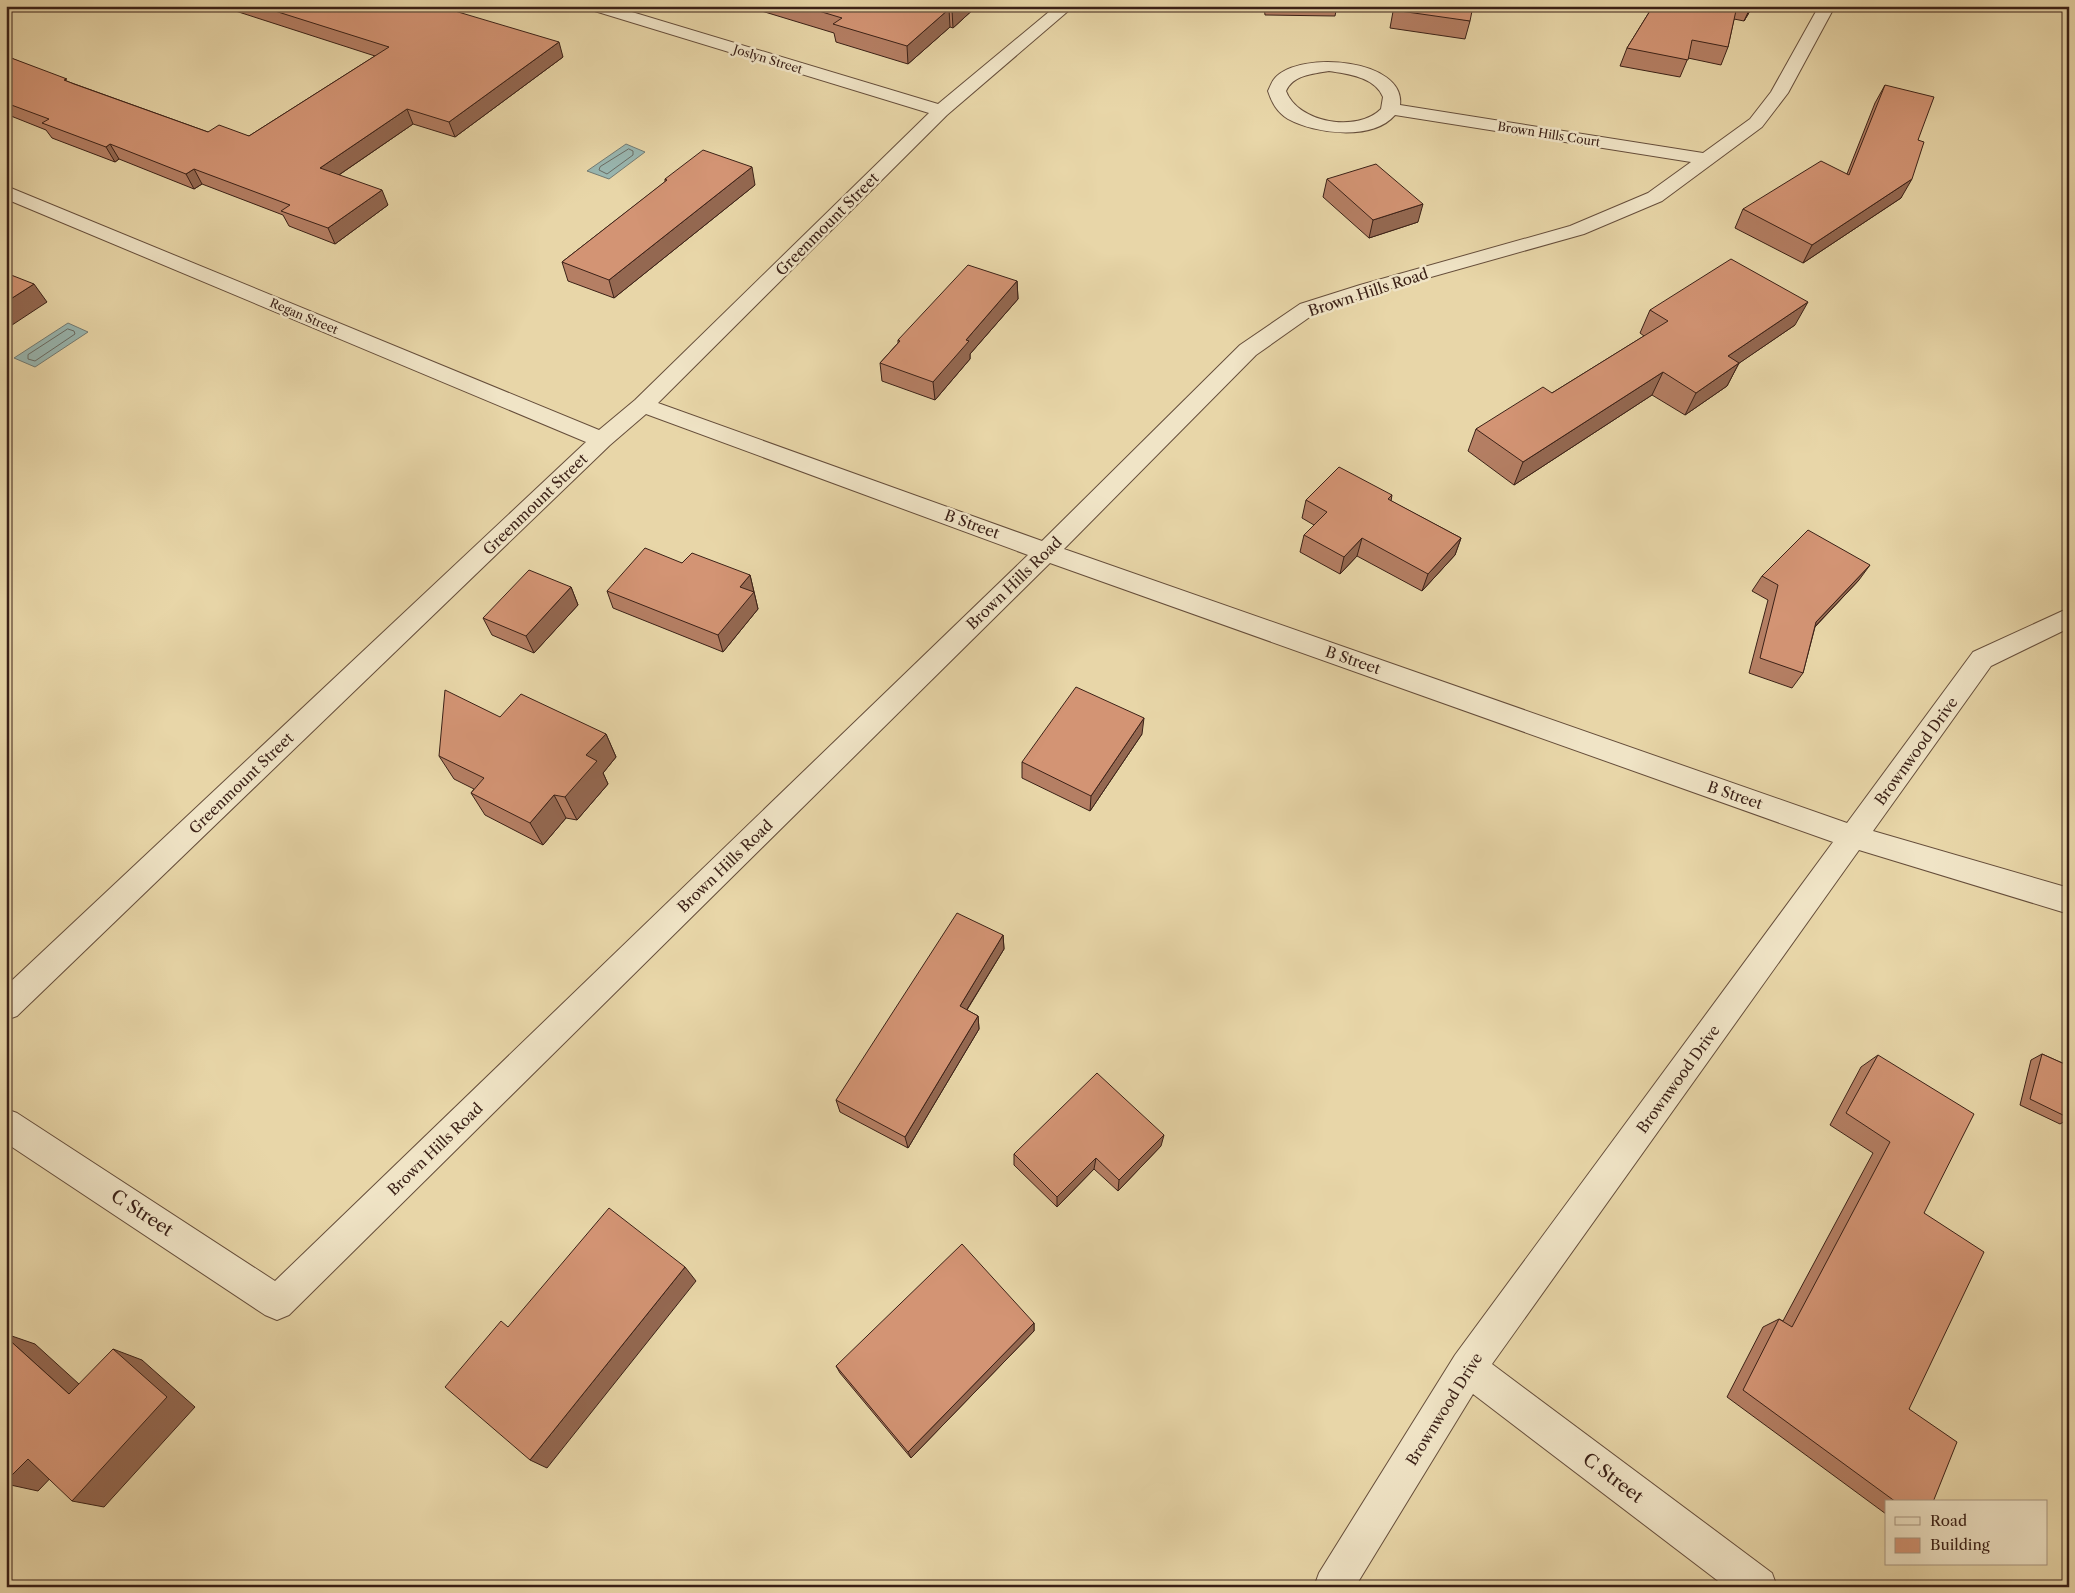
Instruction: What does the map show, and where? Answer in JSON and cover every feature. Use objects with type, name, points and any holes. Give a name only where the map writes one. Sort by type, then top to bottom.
[{"type":"street","name":"Joslyn Street","points":[[594,6],[941,111]]},
{"type":"street","name":"Greenmount Street","points":[[6,1006],[602,440],[643,405],[941,111],[1066,6]]},
{"type":"street","name":"Brown Hills Road","points":[[277,1303],[1046,552],[1248,350],[1307,309],[1367,289],[1577,230],[1655,197],[1756,123],[1779,93],[1827,6]]},
{"type":"street","points":[[1329,66],[1348,68],[1379,80],[1389,89],[1393,99],[1390,109],[1382,118],[1368,124],[1331,128],[1295,117],[1283,108],[1277,98],[1277,87],[1284,79],[1304,70],[1329,66]]},
{"type":"street","name":"Brown Hills Court","points":[[1390,109],[1707,159]]},
{"type":"street","name":"Regan Street","points":[[6,192],[602,440]]},
{"type":"street","name":"B Street","points":[[643,405],[1046,552],[1854,837],[2069,901]]},
{"type":"street","name":"Brownwood Drive","points":[[1333,1587],[1468,1368],[1982,659],[2069,617]]},
{"type":"street","name":"C Street","points":[[6,1124],[277,1303]]},
{"type":"street","name":"C Street","points":[[1468,1368],[1758,1587]]},
{"type":"water","points":[[626,144],[645,152],[609,179],[587,171]]},
{"type":"water","points":[[68,323],[88,332],[35,367],[14,358]]},
{"type":"building","points":[[259,6],[438,6],[559,42],[449,122],[407,109],[320,168],[382,190],[328,228],[281,211],[290,205],[194,169],[186,174],[110,144],[106,147],[42,123],[49,119],[6,103],[6,56],[67,79],[64,80],[74,84],[208,132],[219,125],[249,136],[389,47]]},
{"type":"building","points":[[802,6],[957,6],[952,10],[949,9],[907,46],[833,24],[842,18]]},
{"type":"building","points":[[1394,6],[1473,6],[1470,21],[1393,10]]},
{"type":"building","points":[[1653,6],[1737,6],[1728,47],[1692,40],[1688,60],[1627,48]]},
{"type":"building","points":[[1885,85],[1934,97],[1918,140],[1924,142],[1912,179],[1812,245],[1743,209],[1821,161],[1849,175]]},
{"type":"building","points":[[703,150],[752,167],[609,280],[562,262],[667,180],[665,179]]},
{"type":"building","points":[[1376,164],[1423,204],[1373,220],[1327,179]]},
{"type":"building","points":[[1731,259],[1808,302],[1728,356],[1739,363],[1696,393],[1663,372],[1523,462],[1476,429],[1543,387],[1552,393],[1668,321],[1650,310]]},
{"type":"building","points":[[968,265],[1017,281],[933,382],[880,363],[900,341],[898,340]]},
{"type":"building","points":[[6,273],[34,284],[6,302]]},
{"type":"building","points":[[1339,467],[1392,495],[1388,499],[1461,538],[1428,574],[1362,538],[1344,557],[1304,535],[1327,512],[1306,500]]},
{"type":"building","points":[[1808,530],[1870,565],[1816,622],[1803,673],[1760,658],[1778,585],[1762,576]]},
{"type":"building","points":[[645,548],[682,563],[692,553],[750,575],[740,587],[754,592],[718,635],[607,591]]},
{"type":"building","points":[[529,570],[571,587],[526,636],[483,618]]},
{"type":"building","points":[[1076,687],[1144,718],[1091,796],[1022,762]]},
{"type":"building","points":[[445,690],[500,717],[521,694],[606,734],[586,755],[597,761],[565,797],[554,795],[530,823],[471,793],[484,778],[439,756]]},
{"type":"building","points":[[957,913],[1003,935],[960,1006],[978,1016],[905,1137],[836,1100]]},
{"type":"building","points":[[2042,1054],[2069,1066],[2069,1118],[2030,1099]]},
{"type":"building","points":[[1878,1055],[1974,1114],[1924,1213],[1984,1252],[1909,1409],[1957,1442],[1934,1500],[1893,1500],[1743,1390],[1779,1319],[1792,1327],[1890,1142],[1846,1113]]},
{"type":"building","points":[[1097,1073],[1164,1135],[1119,1180],[1096,1158],[1057,1197],[1014,1154]]},
{"type":"building","points":[[609,1208],[685,1267],[530,1460],[445,1387],[501,1321],[508,1327]]},
{"type":"building","points":[[962,1244],[1034,1323],[908,1452],[836,1366]]},
{"type":"building","points":[[6,1337],[69,1394],[113,1349],[167,1397],[72,1501],[28,1459],[6,1481]]}]
